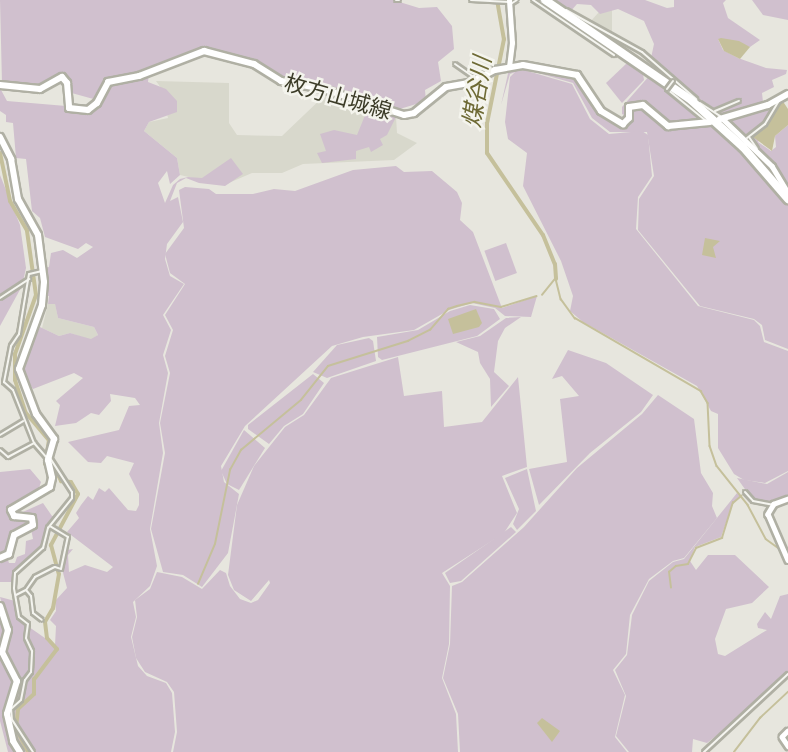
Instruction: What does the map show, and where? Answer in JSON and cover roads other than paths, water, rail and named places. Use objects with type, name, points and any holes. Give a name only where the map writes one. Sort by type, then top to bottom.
[{"type":"highway","points":[[548,1],[692,100],[744,146],[788,198]]},
{"type":"main road","name":"枚方山城線","points":[[0,85],[38,90],[63,77],[67,83],[69,107],[88,110],[97,104],[108,82],[138,76],[204,51],[254,64],[281,81],[323,88],[404,115],[414,113],[446,87],[477,80],[503,68]]},
{"type":"main road","points":[[503,68],[526,66],[577,75],[601,111],[623,124],[629,118],[629,108],[643,105],[668,126],[709,122]]},
{"type":"main road","points":[[721,119],[788,94]]},
{"type":"main road","points":[[0,137],[12,159],[18,199],[38,234],[42,271],[43,302],[19,367],[36,414],[53,436],[48,457],[52,478],[48,488],[11,509],[14,516],[31,518],[33,525],[14,535],[9,554],[0,558]]},
{"type":"main road","points":[[0,606],[8,628],[2,652],[18,682],[7,714],[13,741],[20,752]]},
{"type":"street","points":[[471,0],[509,3],[517,0]]},
{"type":"street","points":[[533,0],[614,55]]},
{"type":"street","points":[[548,1],[642,52],[674,81],[715,111],[778,174],[788,193]]},
{"type":"street","points":[[503,68],[512,43],[509,3]]},
{"type":"street","points":[[455,64],[477,80]]},
{"type":"street","points":[[674,81],[667,89],[709,122]]},
{"type":"street","points":[[762,157],[748,137],[766,122],[779,99]]},
{"type":"street","points":[[715,111],[739,101]]},
{"type":"street","points":[[33,752],[12,720],[11,709],[21,700],[25,680],[31,672],[32,651],[26,638],[28,624],[19,617],[15,595],[15,573],[43,548],[50,526],[73,494],[48,457],[33,443],[13,390],[4,382],[11,346],[19,334],[29,273],[42,271]]},
{"type":"street","points":[[0,298],[29,279]]},
{"type":"street","points":[[0,435],[23,421]]},
{"type":"street","points":[[0,450],[8,457],[33,443]]},
{"type":"street","points":[[745,492],[753,501],[773,505],[788,499]]},
{"type":"street","points":[[773,505],[769,524],[788,560]]},
{"type":"street","points":[[15,595],[26,590],[35,577],[55,567],[61,569],[68,536],[50,526]]},
{"type":"street","points":[[26,590],[31,596],[33,613],[42,620]]},
{"type":"street","points":[[704,752],[788,674]]},
{"type":"street","points":[[788,731],[782,737],[788,746]]},
{"type":"waterway","name":"煤谷川","points":[[497,0],[504,39],[487,123],[487,153],[543,235],[555,264],[556,279]]},
{"type":"waterway","points":[[0,153],[10,201],[27,231],[36,295],[15,354],[15,380],[26,413],[49,440],[45,464],[54,467],[61,481],[71,482],[78,494],[51,545],[59,574],[53,608],[45,622],[47,638],[57,649],[34,679],[34,694],[18,709],[16,729],[28,752]]},
{"type":"waterway","points":[[542,295],[555,279]]},
{"type":"waterway","points":[[556,279],[561,299],[575,318],[701,391],[708,403],[710,446],[717,466],[748,505],[766,539],[780,549]]},
{"type":"waterway","points":[[198,584],[215,544],[230,470],[241,450],[301,400],[328,366],[408,341],[430,330],[448,309],[475,302],[501,307],[536,296]]},
{"type":"waterway","points":[[671,588],[669,572],[676,566],[688,564],[696,548],[722,538],[733,503],[741,496]]},
{"type":"waterway","points":[[734,752],[760,718],[788,692]]}]
